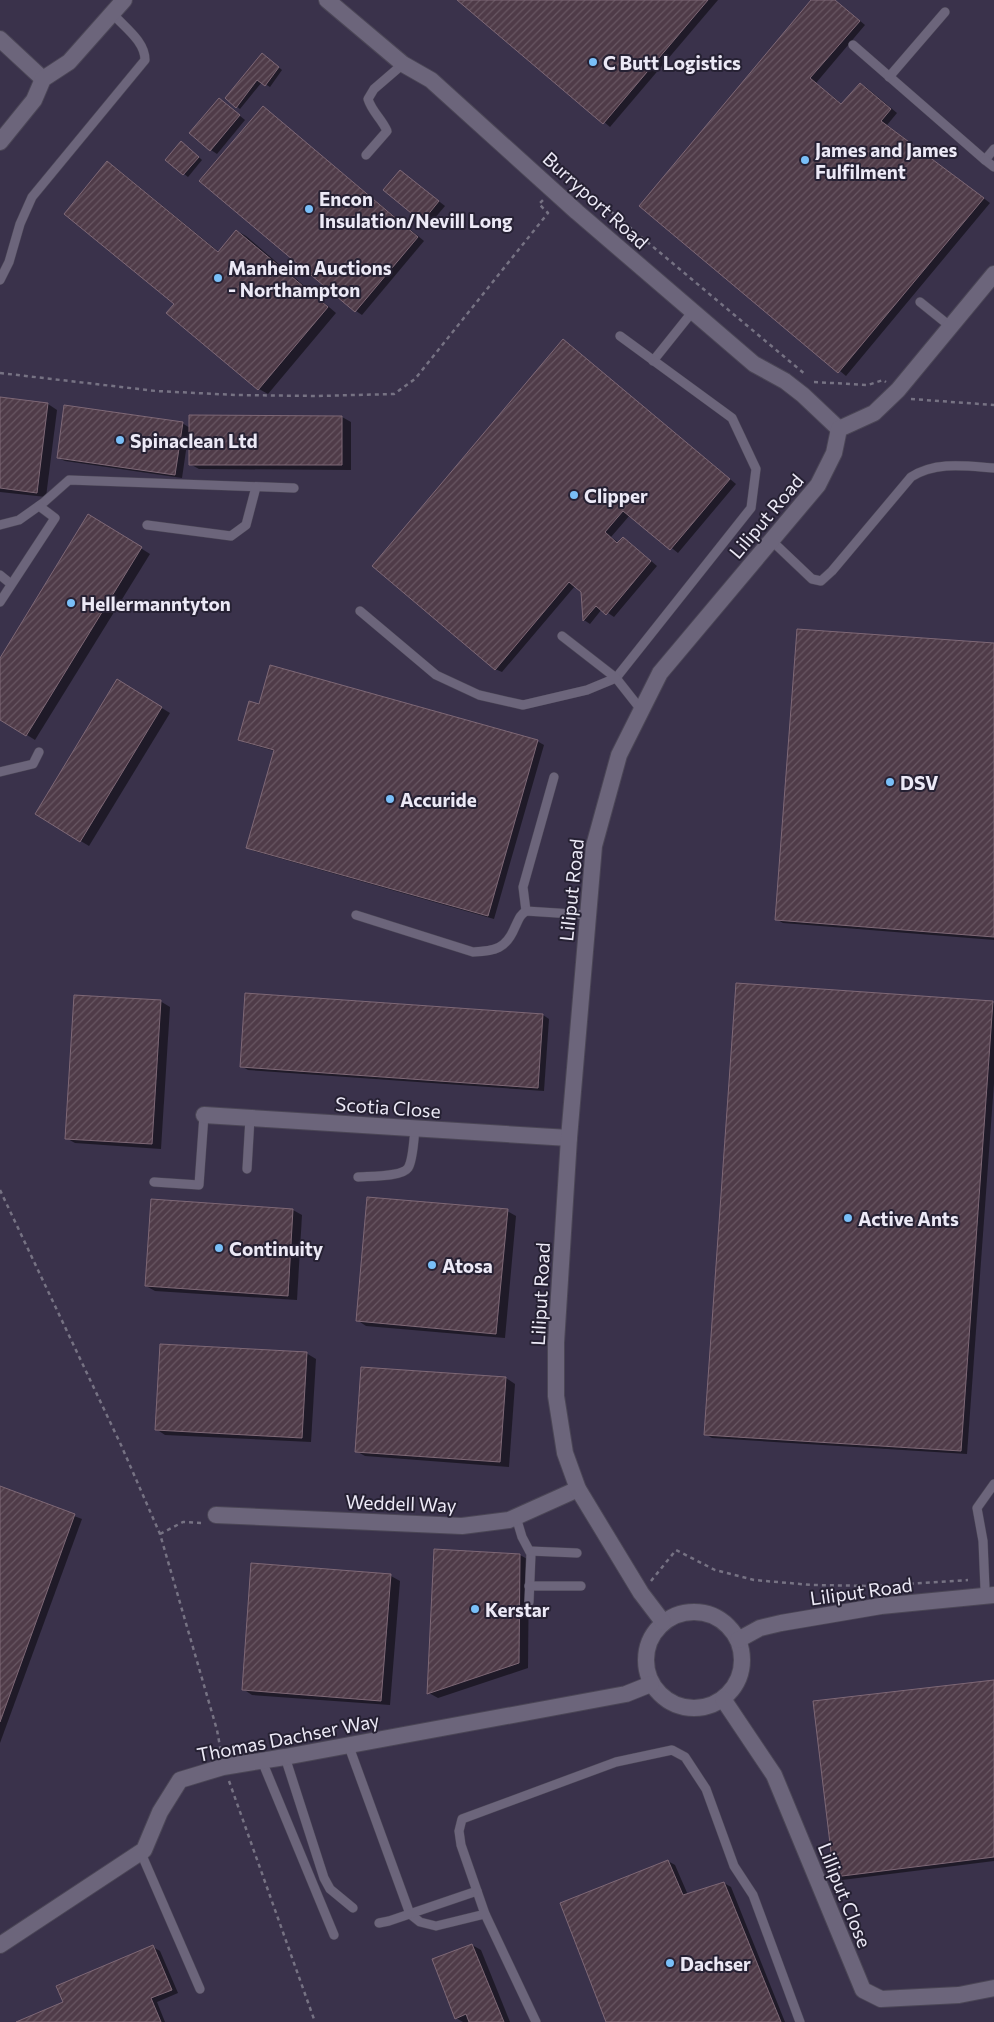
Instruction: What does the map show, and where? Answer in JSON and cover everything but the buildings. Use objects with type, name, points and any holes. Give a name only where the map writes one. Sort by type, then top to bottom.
[{"type":"street","points":[[0,142],[34,100],[43,79],[69,62],[124,0]]},
{"type":"street","name":"Burryport Road","points":[[327,0],[403,64],[431,80],[577,212],[754,364],[785,381],[839,429]]},
{"type":"street","points":[[0,39],[43,79]]},
{"type":"street","points":[[839,429],[874,413],[898,390],[950,326],[993,278]]},
{"type":"street","name":"Liliput Road","points":[[663,1622],[641,1593],[578,1489],[566,1453],[556,1396],[556,1343],[569,1138],[594,846],[619,755],[660,672],[818,485],[834,453],[839,429]]},
{"type":"street","name":"Scotia Close","points":[[204,1115],[569,1138]]},
{"type":"street","name":"Weddell Way","points":[[216,1514],[462,1526],[509,1520],[578,1489]]},
{"type":"street","name":"Liliput Road","points":[[738,1640],[760,1628],[782,1623],[988,1588]]},
{"type":"street","points":[[704,1612],[718,1618],[730,1627],[738,1640],[742,1654],[741,1669],[736,1684],[723,1699],[700,1708],[686,1708],[672,1703],[660,1695],[652,1684],[645,1658],[651,1638],[663,1622],[676,1615],[704,1612]]},
{"type":"street","name":"Thomas Dachser Way","points":[[141,1853],[160,1812],[180,1780],[223,1766],[286,1757],[626,1694],[652,1684]]},
{"type":"street","name":"Lilliput Close","points":[[723,1699],[774,1776],[863,1990],[881,2000],[959,1995],[994,1988]]},
{"type":"street","points":[[0,1945],[141,1853]]},
{"type":"lane","points":[[889,76],[944,12]]},
{"type":"lane","points":[[0,280],[9,262],[20,224],[32,197],[145,60],[144,52],[138,40],[113,14]]},
{"type":"lane","points":[[853,45],[994,167]]},
{"type":"lane","points":[[366,155],[387,131],[368,99],[374,89],[403,64]]},
{"type":"lane","points":[[985,160],[994,150]]},
{"type":"lane","points":[[920,302],[950,326]]},
{"type":"lane","points":[[653,361],[693,311]]},
{"type":"lane","points":[[360,611],[436,675],[479,695],[523,706],[587,690],[616,678],[751,508],[756,469],[732,418],[620,336]]},
{"type":"lane","points":[[772,541],[812,579],[821,581],[832,571],[916,473],[922,470],[951,465],[994,468]]},
{"type":"lane","points":[[0,525],[19,520],[39,506],[69,480],[294,488]]},
{"type":"lane","points":[[147,525],[232,536],[246,525],[256,487]]},
{"type":"lane","points":[[0,602],[55,518],[39,506]]},
{"type":"lane","points":[[0,575],[11,584]]},
{"type":"lane","points":[[562,636],[616,678],[642,711]]},
{"type":"lane","points":[[0,772],[33,764],[39,752]]},
{"type":"lane","points":[[526,911],[523,887],[554,777]]},
{"type":"lane","points":[[356,915],[474,952],[493,951],[511,938],[518,916],[526,911],[588,916]]},
{"type":"lane","points":[[154,1182],[199,1185],[204,1115]]},
{"type":"lane","points":[[247,1169],[250,1118]]},
{"type":"lane","points":[[358,1177],[396,1174],[405,1170],[410,1162],[415,1128]]},
{"type":"lane","points":[[988,1588],[983,1541],[976,1508],[994,1484]]},
{"type":"lane","points":[[516,1516],[522,1537],[530,1551],[529,1602]]},
{"type":"lane","points":[[530,1551],[577,1553]]},
{"type":"lane","points":[[529,1586],[581,1586]]},
{"type":"lane","points":[[348,1744],[410,1914],[420,1922],[436,1926],[486,1914]]},
{"type":"lane","points":[[536,2022],[477,1892],[459,1832],[462,1819],[616,1762],[672,1750],[685,1757],[706,1789],[734,1866],[753,1895],[800,2022]]},
{"type":"lane","points":[[286,1757],[326,1883],[330,1889],[353,1908]]},
{"type":"lane","points":[[262,1761],[334,1935]]},
{"type":"lane","points":[[141,1853],[200,1989]]},
{"type":"lane","points":[[379,1923],[477,1892]]},
{"type":"path","points":[[565,173],[806,376]]},
{"type":"path","points":[[0,373],[156,391],[209,394],[317,396],[394,394],[415,379],[548,213],[539,204]]},
{"type":"path","points":[[814,382],[868,385],[883,380],[890,385]]},
{"type":"path","points":[[908,399],[994,405]]},
{"type":"path","points":[[0,1190],[121,1444],[160,1534],[216,1730],[223,1766],[315,2022]]},
{"type":"path","points":[[160,1534],[183,1522],[214,1523],[216,1514]]},
{"type":"path","points":[[641,1593],[676,1550],[715,1570],[754,1580],[812,1585],[988,1588]]},
{"type":"shaded area","points":[[0,0],[994,0],[994,2022],[0,2022]]},
{"type":"place","name":"C Butt Logistics","points":[[593,62]]},
{"type":"place","name":"James and James Fulfilment","points":[[805,160]]},
{"type":"place","name":"Encon Insulation/Nevill Long","points":[[309,209]]},
{"type":"place","name":"Manheim Auctions - Northampton","points":[[218,278]]},
{"type":"place","name":"Spinaclean Ltd","points":[[120,440]]},
{"type":"place","name":"Clipper","points":[[574,495]]},
{"type":"place","name":"Hellermanntyton","points":[[71,603]]},
{"type":"place","name":"DSV","points":[[890,782]]},
{"type":"place","name":"Accuride","points":[[390,799]]},
{"type":"place","name":"Active Ants","points":[[848,1218]]},
{"type":"place","name":"Continuity","points":[[219,1248]]},
{"type":"place","name":"Atosa","points":[[432,1265]]},
{"type":"place","name":"Kerstar","points":[[475,1609]]},
{"type":"place","name":"Dachser","points":[[670,1963]]}]
